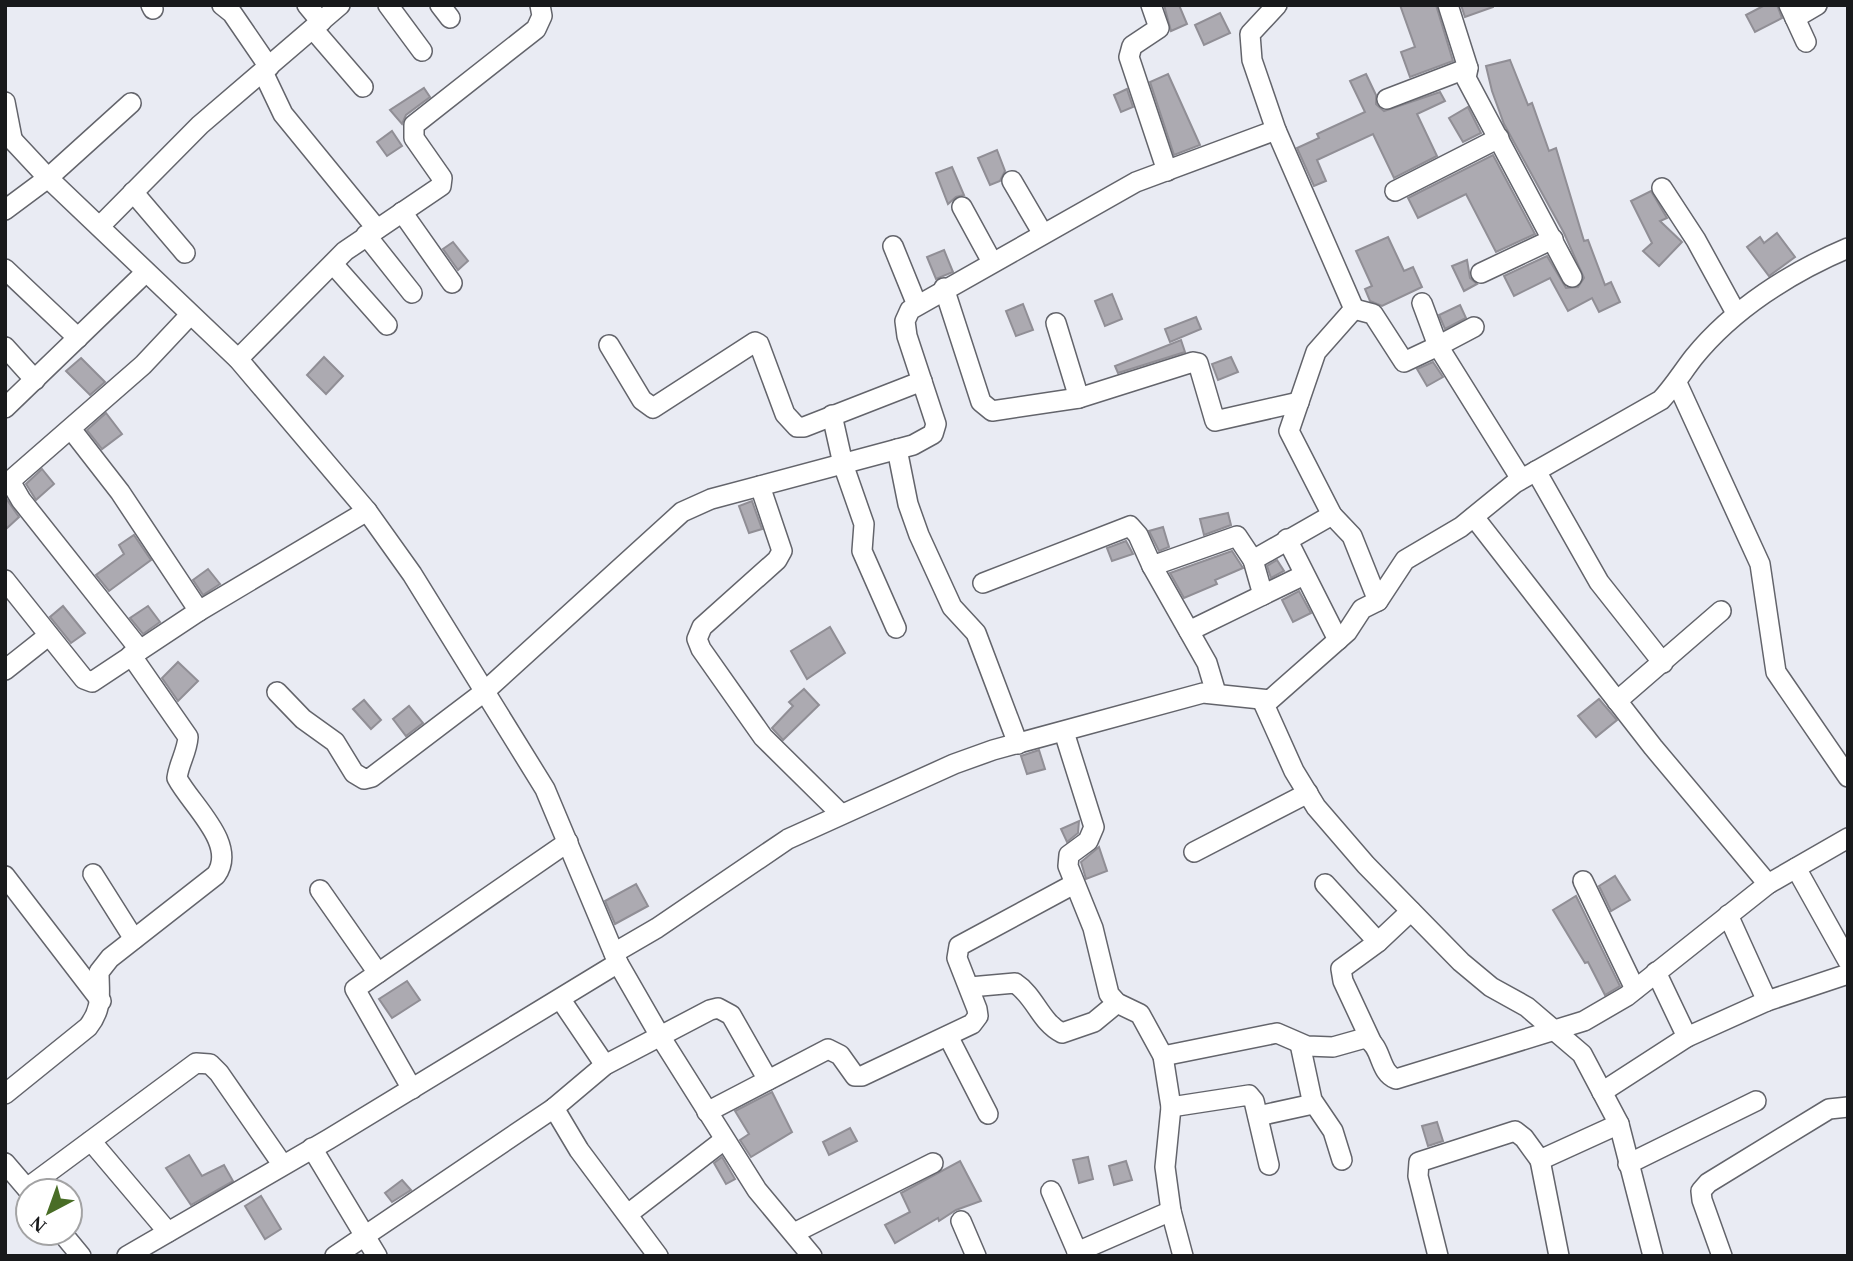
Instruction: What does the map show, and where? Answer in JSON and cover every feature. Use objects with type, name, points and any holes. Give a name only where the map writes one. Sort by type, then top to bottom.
[{"type":"street","points":[[222,5],[232,13],[266,69],[283,114],[371,232],[412,293]]},
{"type":"street","points":[[307,5],[317,25],[363,87]]},
{"type":"street","points":[[100,226],[200,125],[340,5]]},
{"type":"street","points":[[388,5],[422,51]]},
{"type":"street","points":[[238,359],[333,264],[371,232],[441,186],[442,178],[414,138],[414,125],[536,29],[542,16],[540,5]]},
{"type":"street","points":[[1151,5],[1159,28],[1132,46],[1129,57],[1167,171]]},
{"type":"street","points":[[1277,5],[1250,34],[1252,60],[1276,130],[1354,309]]},
{"type":"street","points":[[1448,5],[1468,68],[1466,78],[1572,277]]},
{"type":"street","points":[[1806,42],[1792,12],[1817,5]]},
{"type":"street","points":[[1387,99],[1468,68]]},
{"type":"street","points":[[5,102],[9,135],[48,177],[238,359],[367,511],[412,574],[545,789],[616,958],[660,1036],[757,1190],[812,1256]]},
{"type":"street","points":[[5,209],[48,177],[131,103]]},
{"type":"street","points":[[277,692],[303,719],[335,742],[354,773],[364,779],[372,777],[484,692],[682,512],[711,499],[897,449],[923,441],[933,434],[936,424],[905,321],[910,310],[944,288],[1136,182],[1276,130]]},
{"type":"street","points":[[1395,191],[1499,138]]},
{"type":"street","points":[[1012,181],[1043,233]]},
{"type":"street","points":[[1662,188],[1696,240],[1736,313]]},
{"type":"street","points":[[133,192],[185,253]]},
{"type":"street","points":[[962,207],[992,262]]},
{"type":"street","points":[[402,212],[452,283]]},
{"type":"street","points":[[1481,273],[1553,239]]},
{"type":"street","points":[[893,246],[917,305]]},
{"type":"street","points":[[127,1256],[561,1000],[769,849],[840,813],[920,777],[993,750],[1203,693],[1263,702],[1270,700],[1338,640],[1362,610],[1378,601],[1405,559],[1474,517],[1529,475],[1661,400],[1677,383],[1692,359],[1736,313],[1819,260],[1848,248]]},
{"type":"street","points":[[333,264],[387,325]]},
{"type":"street","points":[[5,270],[78,338]]},
{"type":"street","points":[[5,408],[146,272]]},
{"type":"street","points":[[944,288],[981,402],[985,408],[992,411],[1079,398],[1193,362],[1198,363],[1215,421],[1299,402]]},
{"type":"street","points":[[1422,303],[1438,346],[1529,475],[1599,582],[1663,663]]},
{"type":"street","points":[[1354,309],[1373,314],[1404,362],[1474,327]]},
{"type":"street","points":[[1354,309],[1316,352],[1289,431],[1332,515],[1352,536],[1378,601]]},
{"type":"street","points":[[5,1094],[88,1027],[102,1002],[99,972],[110,958],[216,876],[223,865],[224,855],[218,840],[177,778],[178,766],[188,748],[188,737],[136,652],[21,500],[10,481],[143,365],[190,315]]},
{"type":"street","points":[[1056,323],[1079,398]]},
{"type":"street","points":[[609,345],[642,400],[653,408],[755,342],[760,344],[789,420],[804,428],[922,381]]},
{"type":"street","points":[[5,347],[35,380]]},
{"type":"street","points":[[1677,383],[1760,564],[1776,672],[1848,777]]},
{"type":"street","points":[[831,415],[843,464],[864,524],[862,551],[895,628]]},
{"type":"street","points":[[71,429],[120,492],[199,611]]},
{"type":"street","points":[[897,449],[908,504],[919,535],[952,607],[976,633],[1018,744]]},
{"type":"street","points":[[760,486],[782,551],[777,560],[702,627],[698,639],[701,649],[763,737],[840,813]]},
{"type":"street","points":[[5,580],[84,679],[92,682],[199,611],[367,511]]},
{"type":"street","points":[[1253,560],[1332,515]]},
{"type":"street","points":[[1474,517],[1617,701],[1768,884]]},
{"type":"street","points":[[982,583],[1130,526],[1138,534],[1152,566],[1212,672],[1216,693]]},
{"type":"street","points":[[1152,566],[1232,536],[1241,540],[1253,560],[1263,595]]},
{"type":"street","points":[[1287,539],[1338,640]]},
{"type":"street","points":[[1189,631],[1304,575]]},
{"type":"street","points":[[1617,701],[1721,611]]},
{"type":"street","points":[[5,670],[48,636]]},
{"type":"street","points":[[1263,702],[1308,793],[1366,865],[1461,962],[1491,987],[1527,1007],[1581,1054],[1619,1124],[1628,1164],[1647,1223],[1653,1256]]},
{"type":"street","points":[[1064,732],[1094,827],[1088,841],[1069,855],[1074,884],[1093,928],[1108,994],[1117,1003],[1140,1014],[1163,1056],[1171,1107],[1164,1150],[1171,1211],[1183,1256]]},
{"type":"street","points":[[1194,852],[1308,793]]},
{"type":"street","points":[[1411,911],[1378,943],[1346,964],[1340,975],[1386,1071],[1396,1079],[1584,1021],[1635,989],[1768,884],[1848,838]]},
{"type":"street","points":[[412,1089],[355,989],[568,842]]},
{"type":"street","points":[[1796,868],[1848,961]]},
{"type":"street","points":[[93,874],[134,939]]},
{"type":"street","points":[[5,876],[102,1002]]},
{"type":"street","points":[[1583,881],[1635,989]]},
{"type":"street","points":[[707,1112],[828,1049],[841,1055],[855,1076],[869,1075],[976,1021],[977,1009],[957,958],[959,946],[1074,884]]},
{"type":"street","points":[[1325,884],[1378,943]]},
{"type":"street","points":[[320,890],[378,973]]},
{"type":"street","points":[[1728,915],[1767,1000]]},
{"type":"street","points":[[1656,972],[1687,1038]]},
{"type":"street","points":[[1602,1092],[1687,1038],[1767,1000],[1848,974]]},
{"type":"street","points":[[970,987],[1015,983],[1032,998],[1052,1028],[1062,1033],[1094,1021],[1117,1003]]},
{"type":"street","points":[[561,1000],[605,1065]]},
{"type":"street","points":[[335,1256],[554,1108],[605,1065],[710,1010],[725,1009],[768,1080]]},
{"type":"street","points":[[1163,1056],[1277,1033],[1300,1044],[1333,1047],[1359,1039],[1371,1041]]},
{"type":"street","points":[[948,1036],[988,1114]]},
{"type":"street","points":[[1300,1044],[1313,1104],[1333,1131],[1342,1160]]},
{"type":"street","points":[[45,1177],[196,1063],[210,1064],[282,1164]]},
{"type":"street","points":[[1171,1107],[1244,1094],[1254,1101],[1269,1165]]},
{"type":"street","points":[[1628,1164],[1756,1101]]},
{"type":"street","points":[[1258,1116],[1313,1104]]},
{"type":"street","points":[[1722,1255],[1702,1200],[1701,1191],[1708,1182],[1829,1109],[1848,1107]]},
{"type":"street","points":[[554,1108],[579,1150],[658,1256]]},
{"type":"street","points":[[1540,1160],[1619,1124]]},
{"type":"street","points":[[1438,1256],[1418,1176],[1419,1162],[1515,1131],[1524,1138],[1540,1160],[1559,1256]]},
{"type":"street","points":[[628,1214],[724,1140]]},
{"type":"street","points":[[91,1141],[168,1232]]},
{"type":"street","points":[[312,1148],[377,1256]]},
{"type":"street","points":[[794,1233],[933,1163]]},
{"type":"street","points":[[1051,1191],[1078,1254],[1171,1211]]},
{"type":"street","points":[[961,1221],[976,1256]]},
{"type":"building","points":[[1164,5],[1179,5],[1187,24],[1171,31]]},
{"type":"building","points":[[1400,5],[1436,5],[1453,61],[1410,77],[1401,52],[1415,47]]},
{"type":"building","points":[[1461,5],[1493,5],[1493,7],[1465,17]]},
{"type":"building","points":[[1765,5],[1777,5],[1782,18],[1755,32],[1746,15]]},
{"type":"building","points":[[1220,13],[1230,33],[1204,45],[1195,25]]},
{"type":"building","points":[[1510,60],[1528,105],[1532,103],[1549,151],[1556,148],[1584,241],[1588,240],[1605,285],[1611,282],[1620,302],[1599,312],[1592,298],[1568,311],[1550,278],[1514,296],[1504,276],[1547,256],[1566,288],[1578,287],[1584,278],[1564,233],[1504,124],[1492,91],[1486,66]]},
{"type":"building","points":[[1168,74],[1200,145],[1174,155],[1150,82]]},
{"type":"building","points":[[1366,74],[1376,95],[1376,104],[1384,111],[1440,92],[1445,101],[1417,114],[1437,156],[1394,178],[1373,134],[1317,160],[1326,181],[1314,186],[1297,148],[1319,138],[1317,134],[1365,112],[1350,81]]},
{"type":"building","points":[[424,88],[430,97],[406,115],[402,124],[390,110]]},
{"type":"building","points":[[1127,89],[1133,107],[1121,112],[1114,95]]},
{"type":"building","points":[[1468,107],[1481,133],[1463,142],[1449,118]]},
{"type":"building","points":[[392,131],[402,146],[387,156],[377,142]]},
{"type":"building","points":[[997,150],[1005,171],[1000,181],[990,185],[978,158]]},
{"type":"building","points":[[1493,155],[1535,234],[1496,252],[1466,194],[1418,218],[1408,198]]},
{"type":"building","points":[[952,167],[964,195],[956,197],[948,204],[936,173]]},
{"type":"building","points":[[1651,191],[1667,218],[1660,221],[1682,242],[1659,266],[1643,251],[1652,243],[1631,201]]},
{"type":"building","points":[[1777,233],[1795,257],[1769,276],[1747,247],[1760,237],[1764,243]]},
{"type":"building","points":[[1388,237],[1404,271],[1413,267],[1422,287],[1382,306],[1370,301],[1365,289],[1372,286],[1356,251]]},
{"type":"building","points":[[453,242],[468,261],[458,270],[443,249]]},
{"type":"building","points":[[944,250],[953,272],[936,279],[927,257]]},
{"type":"building","points":[[1467,260],[1470,278],[1477,284],[1464,291],[1452,266]]},
{"type":"building","points":[[1112,294],[1122,319],[1105,326],[1095,301]]},
{"type":"building","points":[[1023,304],[1033,330],[1016,336],[1006,311]]},
{"type":"building","points":[[1460,305],[1466,318],[1445,329],[1439,315]]},
{"type":"building","points":[[1196,317],[1201,329],[1170,342],[1165,329]]},
{"type":"building","points":[[1181,340],[1185,352],[1118,373],[1115,366]]},
{"type":"building","points":[[324,357],[343,376],[326,394],[307,375]]},
{"type":"building","points":[[1231,357],[1238,372],[1218,380],[1212,364]]},
{"type":"building","points":[[81,358],[105,382],[90,395],[66,371]]},
{"type":"building","points":[[1433,362],[1443,377],[1427,386],[1417,369]]},
{"type":"building","points":[[106,413],[122,434],[102,449],[87,430]]},
{"type":"building","points":[[42,469],[54,484],[36,500],[26,484]]},
{"type":"building","points":[[5,497],[19,517],[5,530]]},
{"type":"building","points":[[752,501],[762,529],[749,533],[739,506]]},
{"type":"building","points":[[1228,513],[1231,525],[1204,535],[1200,519]]},
{"type":"building","points":[[1163,527],[1169,547],[1159,551],[1149,531]]},
{"type":"building","points":[[134,535],[151,560],[109,591],[96,575],[124,554],[119,545]]},
{"type":"building","points":[[1126,541],[1133,554],[1112,561],[1107,548]]},
{"type":"building","points":[[1232,551],[1243,568],[1215,580],[1217,584],[1184,598],[1170,573]]},
{"type":"building","points":[[1277,560],[1284,571],[1271,578],[1267,566]]},
{"type":"building","points":[[208,569],[220,584],[203,595],[193,580]]},
{"type":"building","points":[[1299,591],[1311,613],[1293,622],[1282,600]]},
{"type":"building","points":[[63,606],[85,633],[71,643],[50,617]]},
{"type":"building","points":[[148,606],[160,622],[143,634],[130,618]]},
{"type":"building","points":[[830,627],[845,653],[807,679],[791,651]]},
{"type":"building","points":[[178,662],[198,681],[178,701],[162,678]]},
{"type":"building","points":[[804,689],[819,705],[783,740],[772,728],[793,706],[789,702]]},
{"type":"building","points":[[1599,699],[1617,720],[1596,737],[1578,716]]},
{"type":"building","points":[[364,700],[381,720],[371,729],[353,709]]},
{"type":"building","points":[[409,706],[423,723],[406,736],[393,719]]},
{"type":"building","points":[[1039,750],[1045,769],[1027,774],[1021,756]]},
{"type":"building","points":[[1079,821],[1078,833],[1067,842],[1061,829]]},
{"type":"building","points":[[1099,847],[1107,871],[1086,879],[1081,862]]},
{"type":"building","points":[[1615,876],[1630,900],[1611,911],[1599,886]]},
{"type":"building","points":[[636,884],[648,906],[615,924],[605,901]]},
{"type":"building","points":[[1576,896],[1620,986],[1605,995],[1588,962],[1585,963],[1553,910]]},
{"type":"building","points":[[407,981],[420,1000],[392,1018],[379,999]]},
{"type":"building","points":[[772,1092],[792,1132],[751,1157],[740,1140],[749,1134],[735,1111]]},
{"type":"building","points":[[1437,1122],[1443,1141],[1428,1146],[1422,1126]]},
{"type":"building","points":[[850,1128],[857,1141],[829,1155],[823,1142]]},
{"type":"building","points":[[189,1155],[202,1176],[224,1165],[233,1181],[191,1205],[166,1168]]},
{"type":"building","points":[[722,1157],[735,1179],[726,1184],[714,1163]]},
{"type":"building","points":[[1088,1157],[1093,1179],[1079,1183],[1073,1160]]},
{"type":"building","points":[[960,1161],[981,1201],[956,1210],[939,1221],[938,1218],[895,1243],[885,1225],[910,1212],[901,1193]]},
{"type":"building","points":[[1126,1161],[1132,1180],[1114,1185],[1109,1166]]},
{"type":"building","points":[[402,1180],[411,1190],[392,1202],[385,1193]]},
{"type":"building","points":[[261,1196],[281,1229],[265,1239],[245,1206]]}]
